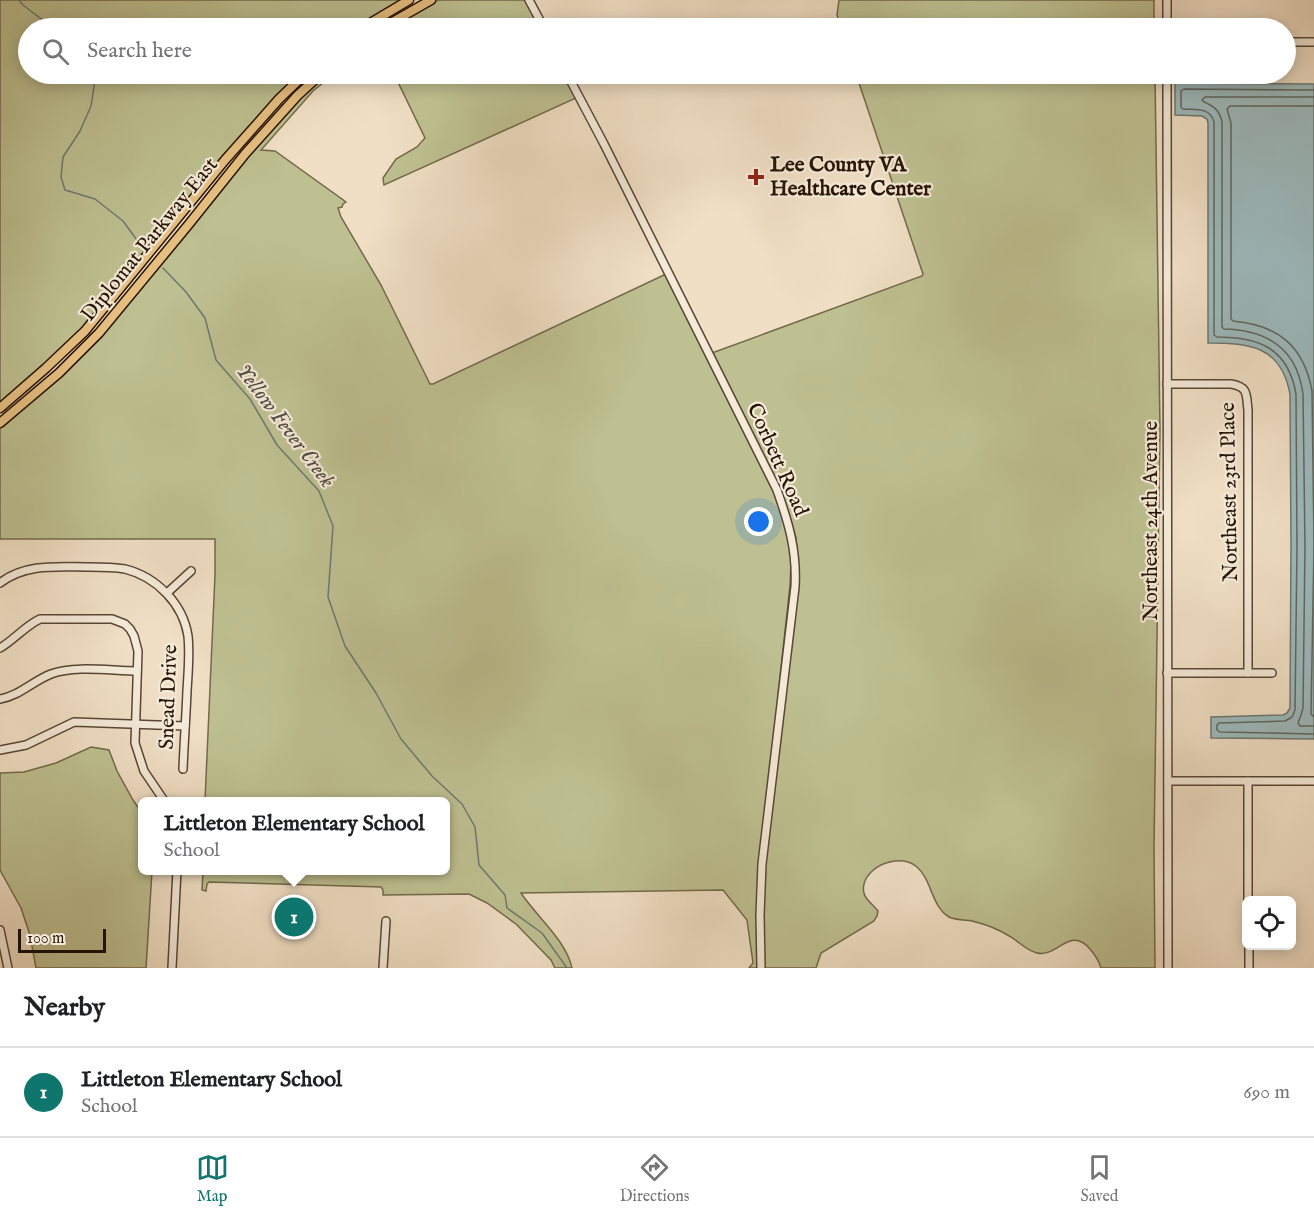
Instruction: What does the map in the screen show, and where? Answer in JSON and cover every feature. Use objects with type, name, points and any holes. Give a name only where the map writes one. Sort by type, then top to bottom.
[{"type":"main road","points":[[379,18],[409,0]]},
{"type":"main road","points":[[400,18],[431,0]]},
{"type":"main road","name":"Diplomat Parkway East","points":[[0,408],[70,347],[97,318],[240,142],[295,84]]},
{"type":"main road","name":"Diplomat Parkway East","points":[[0,423],[78,355],[99,333],[249,149],[310,84]]},
{"type":"main road","points":[[240,142],[249,149]]},
{"type":"main road","points":[[70,347],[78,355]]},
{"type":"street","points":[[529,0],[539,18]]},
{"type":"street","points":[[1167,0],[1167,18]]},
{"type":"street","points":[[1296,42],[1314,42]]},
{"type":"street","name":"Corbett Road","points":[[572,84],[773,481],[785,511],[792,538],[795,587],[762,864],[761,968]]},
{"type":"street","name":"Northeast 24th Avenue","points":[[1167,84],[1168,968]]},
{"type":"street","name":"Northeast 23rd Place","points":[[1167,384],[1231,384],[1240,386],[1246,391],[1248,410],[1248,673]]},
{"type":"street","name":"Snead Drive","points":[[0,583],[20,572],[34,568],[110,567],[126,569],[139,574],[167,593],[179,611],[188,637],[183,769]]},
{"type":"street","points":[[167,593],[191,571]]},
{"type":"street","points":[[0,648],[33,622],[40,620],[112,619],[125,624],[134,636],[138,651],[135,742],[147,778],[162,797]]},
{"type":"street","points":[[0,699],[16,694],[52,674],[64,671],[137,671]]},
{"type":"street","points":[[1167,673],[1272,673]]},
{"type":"street","points":[[0,750],[26,745],[74,722],[185,726]]},
{"type":"street","points":[[1168,781],[1314,781]]},
{"type":"street","points":[[1248,781],[1248,896]]},
{"type":"street","points":[[172,968],[177,875]]},
{"type":"street","points":[[382,968],[386,921]]},
{"type":"street","points":[[0,930],[8,968]]},
{"type":"street","points":[[1248,950],[1249,968]]},
{"type":"green space","points":[[0,0],[403,0],[373,18],[18,18],[18,84],[292,84],[95,315],[70,342],[0,404]]},
{"type":"green space","points":[[438,0],[525,0],[535,18],[406,18]]},
{"type":"green space","points":[[839,0],[1154,0],[1154,18],[838,18]]},
{"type":"green space","points":[[315,84],[322,84],[261,150],[275,151],[346,202],[338,208],[341,217],[381,285],[430,384],[666,274],[774,491],[789,539],[790,585],[759,864],[758,968],[749,968],[753,963],[747,920],[723,890],[521,893],[564,948],[572,968],[555,968],[551,960],[516,924],[487,903],[469,894],[383,895],[381,887],[209,882],[206,891],[202,890],[203,875],[450,875],[450,797],[205,797],[215,539],[0,539],[0,427],[61,376],[224,183]]},
{"type":"green space","points":[[399,84],[569,84],[576,98],[384,185],[383,178],[396,159],[417,147],[425,138]]},
{"type":"green space","points":[[859,84],[1155,84],[1160,430],[1154,847],[1155,968],[1101,968],[1090,949],[1083,942],[1076,940],[1051,951],[1037,953],[992,927],[949,917],[935,900],[922,872],[911,863],[895,861],[872,871],[864,884],[863,889],[867,899],[878,911],[874,921],[821,953],[816,968],[764,968],[765,864],[798,588],[796,538],[780,489],[712,353],[923,274]]},
{"type":"green space","points":[[91,747],[109,750],[117,771],[138,807],[138,875],[152,875],[146,968],[36,968],[30,935],[21,908],[0,870],[0,773],[24,772],[56,763]]},
{"type":"water","points":[[1175,84],[1314,84],[1314,739],[1211,738],[1211,717],[1283,715],[1290,708],[1290,394],[1286,378],[1279,366],[1261,350],[1237,344],[1208,343],[1208,123],[1207,119],[1202,116],[1175,115]]},
{"type":"waterway","name":"Yellow Fever Creek","points":[[19,0],[40,18]]},
{"type":"waterway","name":"Yellow Fever Creek","points":[[94,84],[91,106],[80,131],[63,157],[61,177],[65,190],[95,199],[123,221],[142,247]]},
{"type":"waterway","name":"Yellow Fever Creek","points":[[163,268],[186,292],[205,318],[216,360],[250,399],[277,445],[319,491],[333,526],[328,597],[345,646],[376,693],[401,739],[432,776],[462,804],[475,827],[479,865],[505,895],[507,908],[542,933],[567,968]]},
{"type":"place","name":"Lee County VA Healthcare Center","points":[[756,177]]},
{"type":"place","name":"Littleton Elementary School","points":[[294,917]]}]
